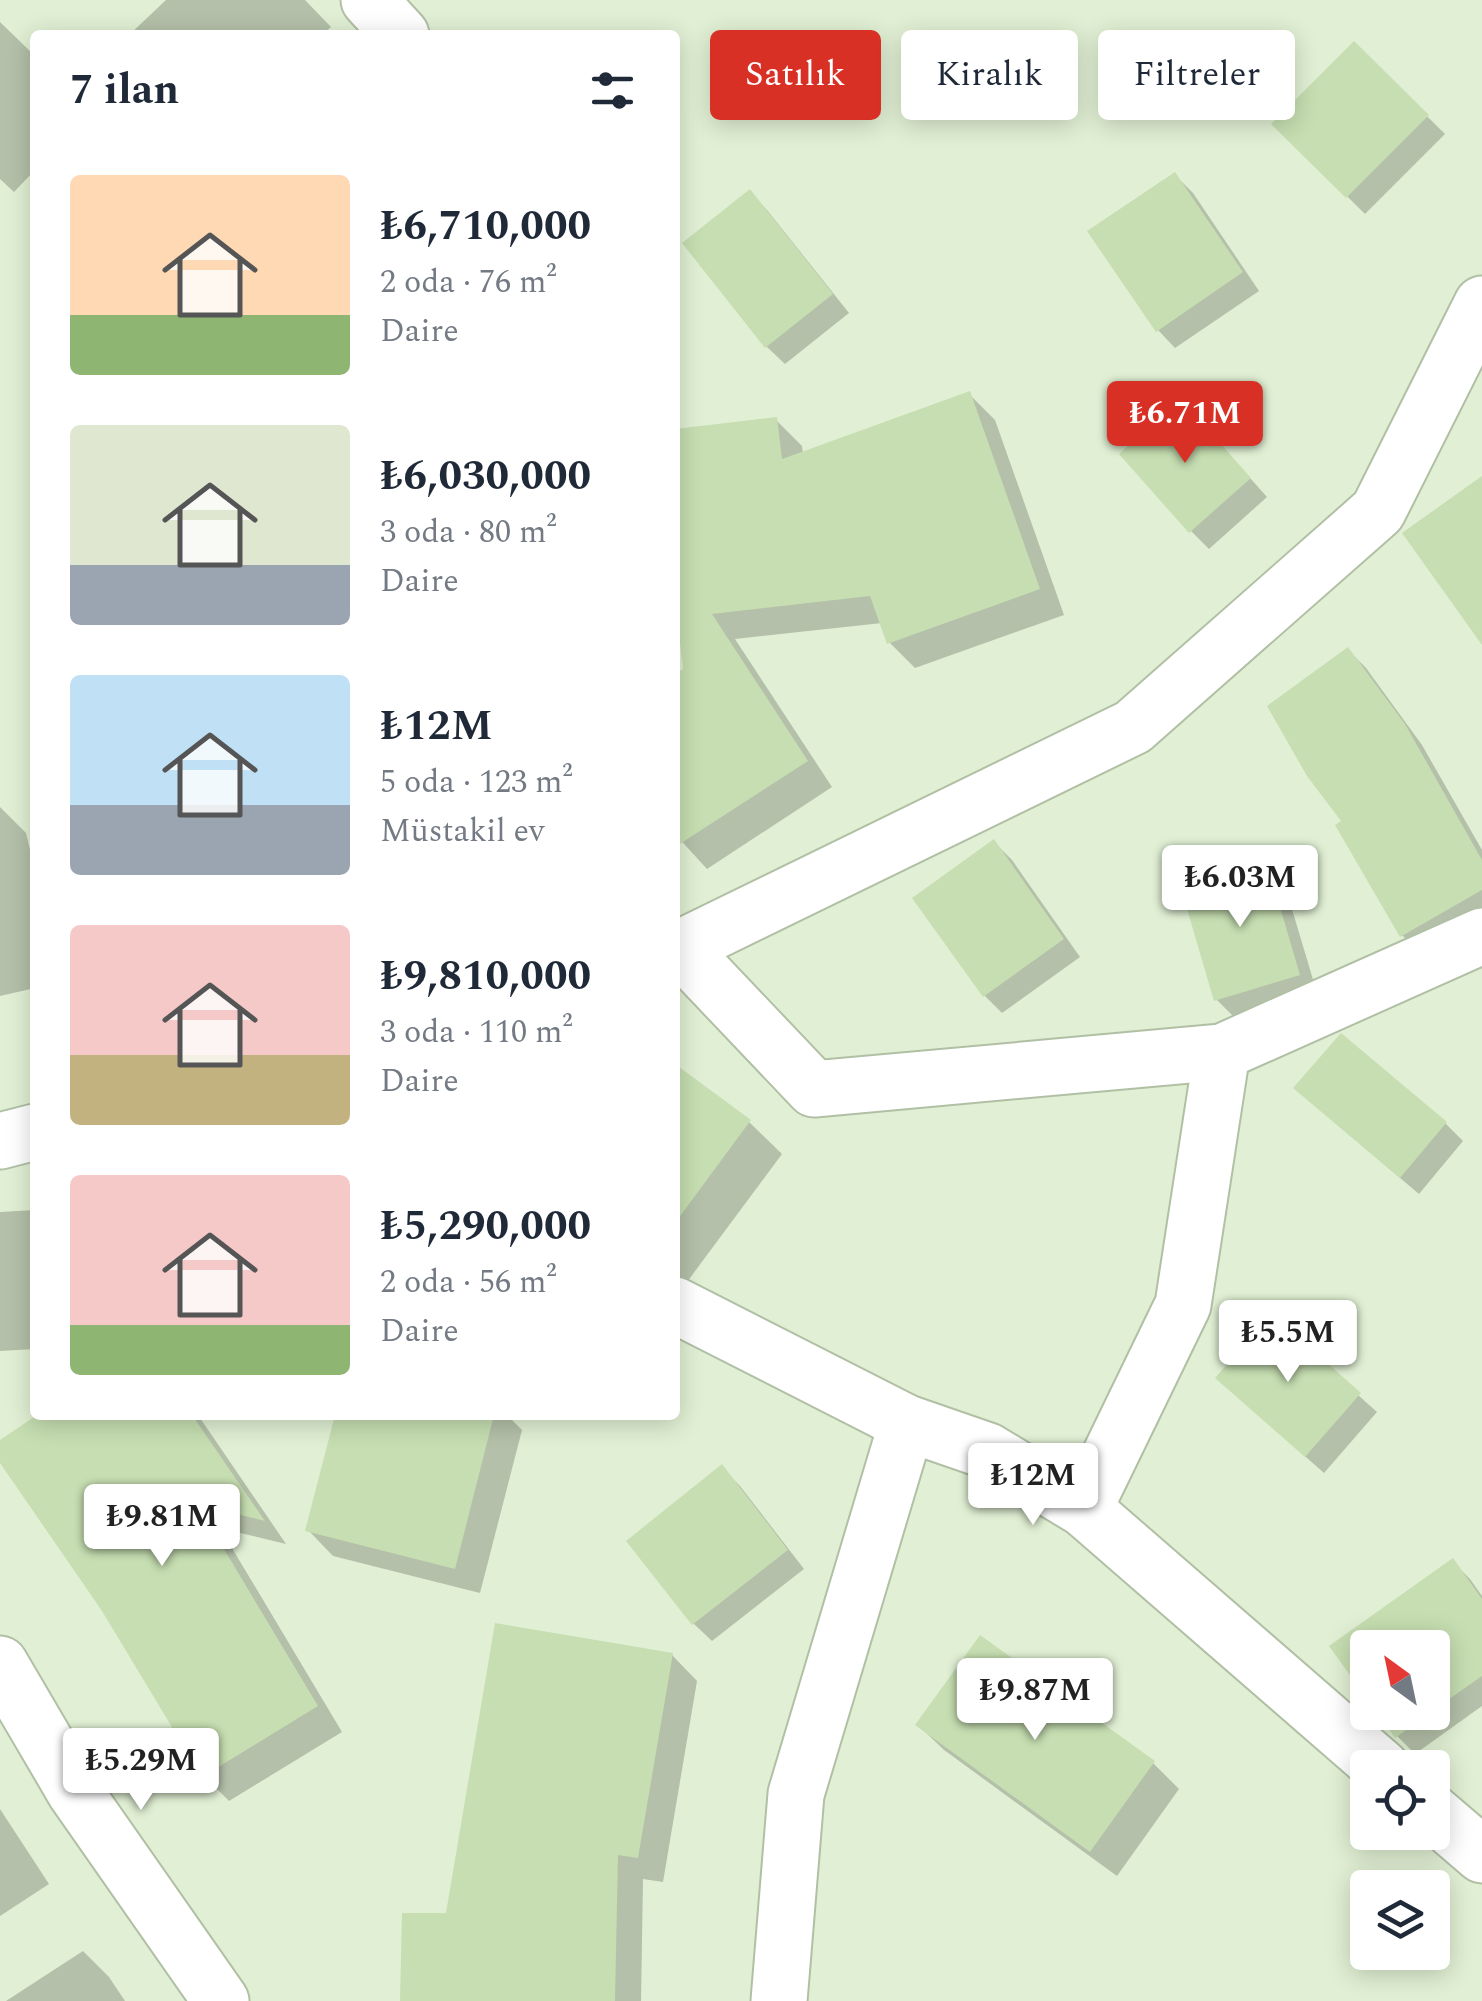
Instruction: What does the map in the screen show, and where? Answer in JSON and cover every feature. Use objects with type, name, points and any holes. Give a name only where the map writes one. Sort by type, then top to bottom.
[{"type":"street","points":[[369,0],[396,30]]},
{"type":"street","points":[[680,947],[1134,726],[1378,511],[1482,304]]},
{"type":"street","points":[[680,950],[814,1089],[1222,1052],[1482,936]]},
{"type":"street","points":[[1084,1508],[1183,1306],[1222,1052]]},
{"type":"street","points":[[0,1141],[30,1133]]},
{"type":"street","points":[[680,1308],[907,1423],[988,1451],[1084,1508],[1361,1750]]},
{"type":"street","points":[[779,2001],[796,1794],[907,1423]]},
{"type":"street","points":[[0,1664],[75,1792],[222,2001]]},
{"type":"street","points":[[1450,1827],[1482,1855]]},
{"type":"building","points":[[1354,41],[1429,115],[1346,198],[1271,124],[1275,120],[1295,120],[1295,100]]},
{"type":"building","points":[[1175,172],[1243,272],[1156,332],[1087,231]]},
{"type":"building","points":[[750,189],[833,294],[765,348],[682,243]]},
{"type":"building","points":[[970,391],[1040,589],[887,644],[870,596],[712,614],[808,761],[680,844],[683,669],[680,428],[777,417],[782,459]]},
{"type":"building","points":[[1181,399],[1251,478],[1189,533],[1119,454]]},
{"type":"building","points":[[1482,476],[1482,645],[1402,533]]},
{"type":"building","points":[[1348,647],[1405,724],[1482,860],[1482,890],[1400,937],[1335,825],[1341,821],[1307,776],[1267,706]]},
{"type":"building","points":[[994,839],[1064,939],[983,997],[912,898]]},
{"type":"building","points":[[1266,859],[1300,975],[1214,1001],[1180,885]]},
{"type":"building","points":[[1341,1033],[1447,1122],[1400,1178],[1293,1088]]},
{"type":"building","points":[[680,1068],[751,1120],[680,1216]]},
{"type":"building","points":[[1272,1314],[1361,1393],[1305,1457],[1215,1378]]},
{"type":"building","points":[[30,1420],[195,1420],[265,1521],[197,1504],[318,1706],[202,1777],[102,1611],[0,1463],[0,1440]]},
{"type":"building","points":[[334,1420],[493,1420],[455,1569],[305,1531]]},
{"type":"building","points":[[722,1464],[788,1550],[692,1625],[626,1541]]},
{"type":"building","points":[[1453,1558],[1482,1599],[1482,1676],[1450,1698],[1450,1630],[1352,1630]]},
{"type":"building","points":[[495,1623],[673,1653],[638,1858],[618,1855],[615,2001],[400,2001],[402,1913],[446,1913]]},
{"type":"building","points":[[1350,1631],[1350,1675],[1329,1646]]},
{"type":"building","points":[[980,1635],[1155,1761],[1090,1852],[915,1725]]},
{"type":"building","points":[[1389,1730],[1406,1730],[1395,1738]]}]
